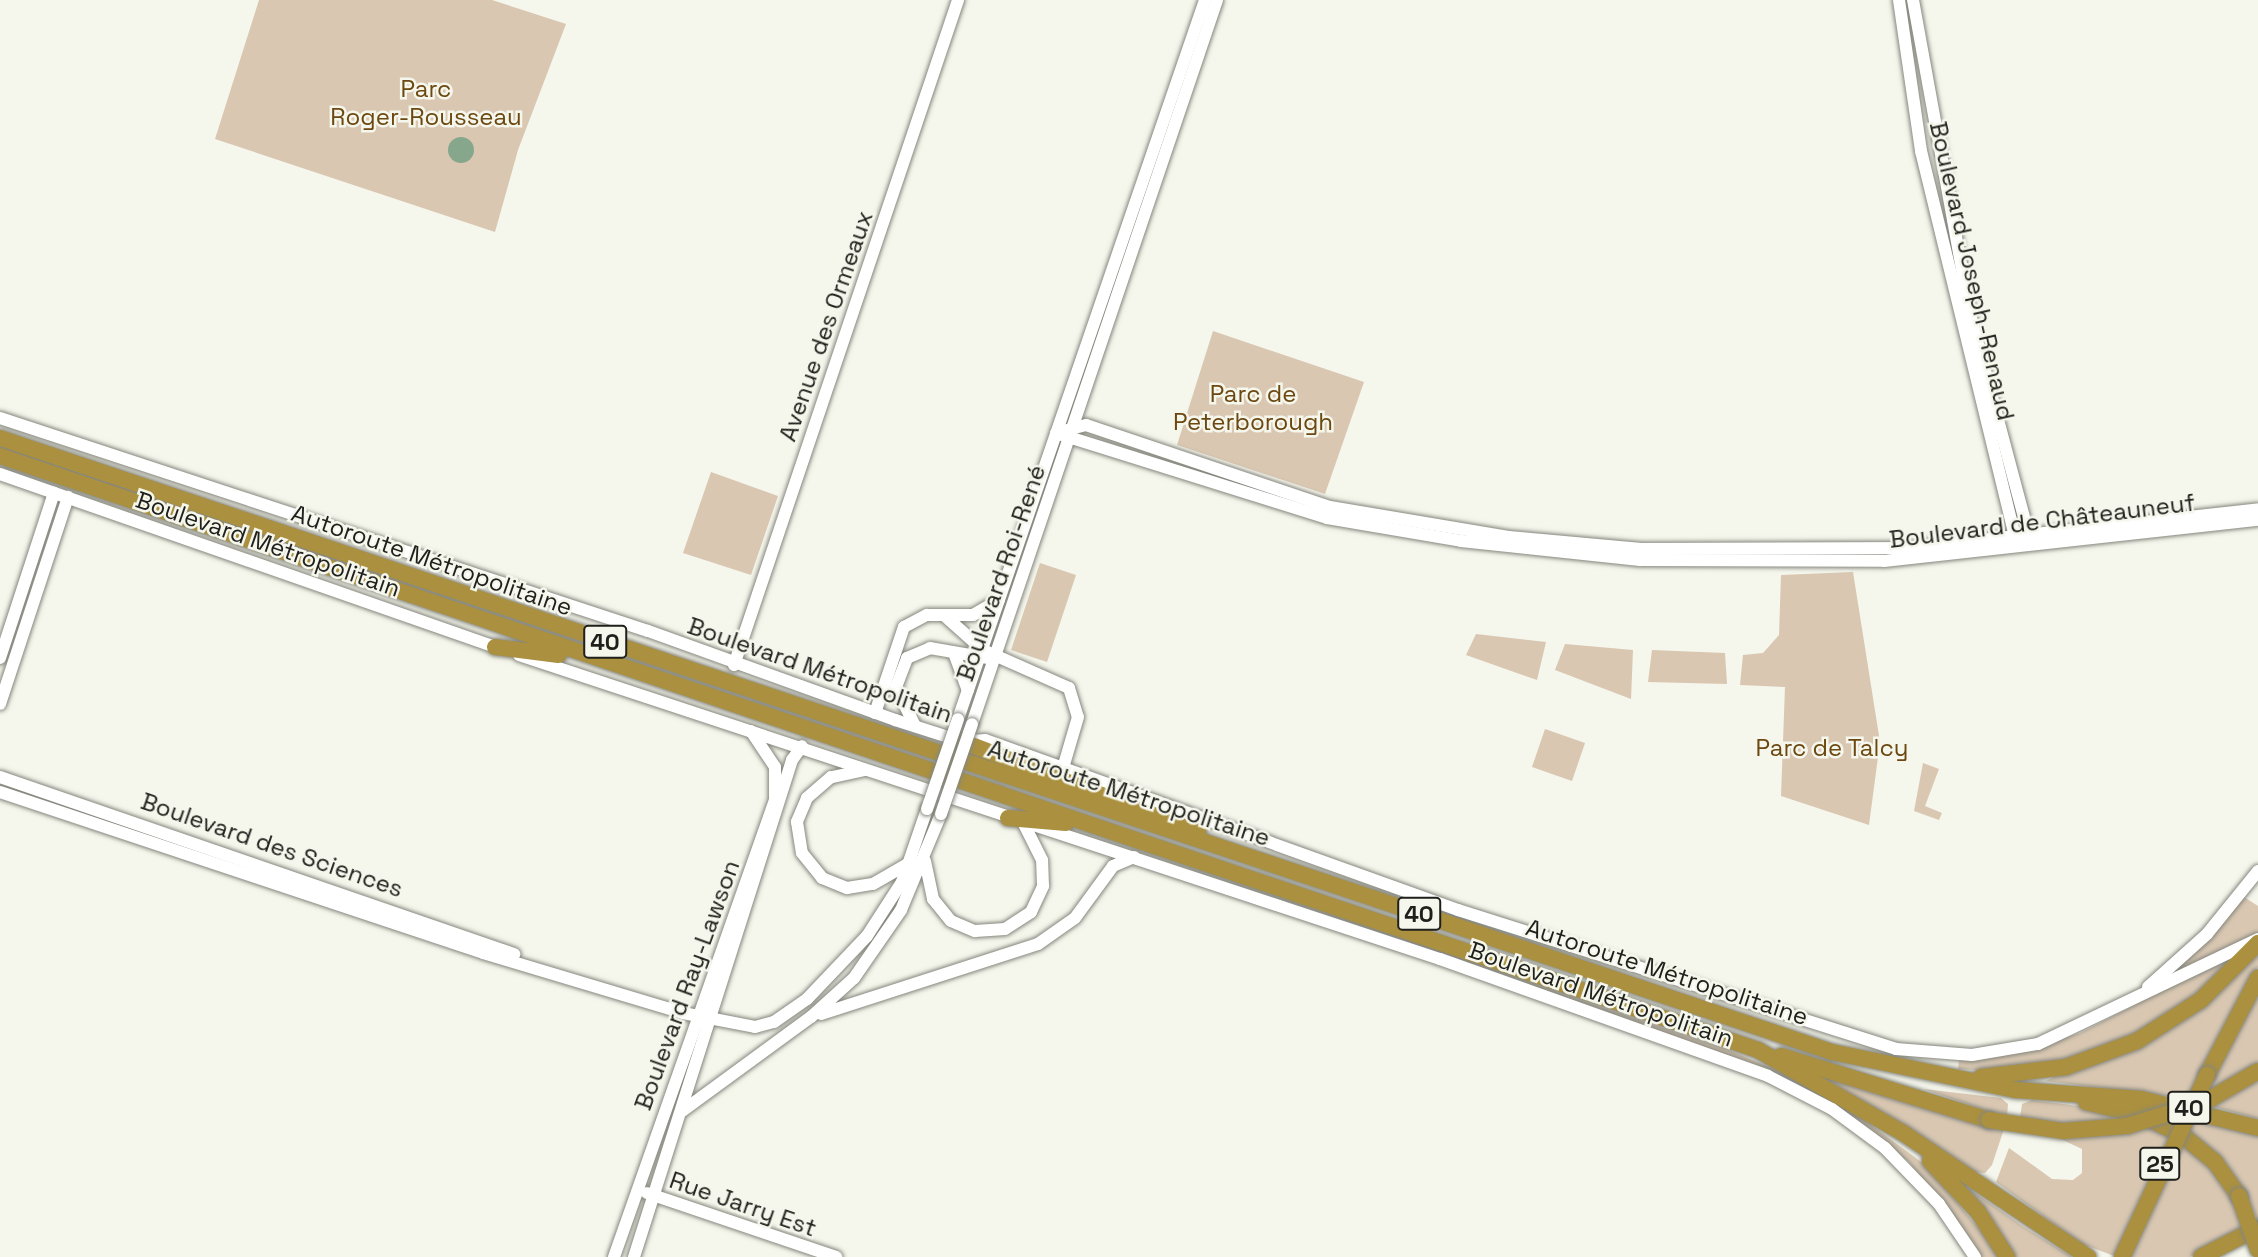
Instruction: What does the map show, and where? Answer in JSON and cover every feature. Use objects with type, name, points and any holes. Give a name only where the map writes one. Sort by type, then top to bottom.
[{"type":"highway","name":"Autoroute Métropolitaine","points":[[0,438],[1832,1052],[2015,1090],[2141,1099],[2258,1128]]},
{"type":"highway","name":"Autoroute Métropolitaine","points":[[0,456],[1758,1050],[1903,1133],[2088,1257]]},
{"type":"highway","points":[[495,647],[539,649],[643,673]]},
{"type":"highway","points":[[961,741],[1162,816],[1268,863]]},
{"type":"highway","points":[[1008,818],[1110,830]]},
{"type":"highway","points":[[1950,1078],[2040,1072],[2098,1058],[2159,1028],[2232,973],[2258,941]]},
{"type":"highway","name":"25","points":[[2122,1257],[2150,1185],[2258,978]]},
{"type":"highway","points":[[1758,1050],[1989,1120],[2050,1130],[2127,1126],[2194,1107],[2258,1071]]},
{"type":"highway","points":[[2015,1090],[2164,1125],[2210,1157],[2239,1196],[2258,1250]]},
{"type":"highway","points":[[1903,1133],[1967,1200],[2007,1257]]},
{"type":"highway","points":[[2201,1257],[2258,1228]]},
{"type":"street","name":"Avenue des Ormeaux","points":[[733,665],[958,0]]},
{"type":"street","name":"Boulevard Roi-René","points":[[681,1112],[811,1017],[880,945],[925,861],[972,724],[999,600],[1205,0]]},
{"type":"street","name":"Boulevard Roi-René","points":[[704,1016],[761,1026],[799,1005],[867,936],[907,864],[968,691],[986,656],[1072,430],[1217,0]]},
{"type":"street","name":"Boulevard Joseph-Renaud","points":[[1899,0],[1921,151],[2024,543]]},
{"type":"street","name":"Boulevard Joseph-Renaud","points":[[1913,0],[1971,318],[2024,543]]},
{"type":"street","name":"Boulevard Métropolitain","points":[[0,418],[582,609],[733,665],[875,713],[961,741],[985,740],[1391,887],[1896,1049],[1957,1056],[2017,1049],[2066,1034],[2141,995],[2258,941]]},
{"type":"street","name":"Boulevard de Châteauneuf","points":[[1056,433],[1086,425],[1330,507],[1509,537],[1750,552],[2024,543],[2258,520]]},
{"type":"street","name":"Boulevard Métropolitain","points":[[0,474],[495,647],[803,746],[1024,824],[1134,857],[1790,1085],[1894,1156],[1975,1257]]},
{"type":"street","points":[[0,658],[54,493]]},
{"type":"street","points":[[0,704],[68,497]]},
{"type":"street","name":"Boulevard de Châteauneuf","points":[[2024,543],[2258,509]]},
{"type":"street","points":[[875,713],[904,627],[927,615],[946,617],[978,613],[999,600]]},
{"type":"street","points":[[946,617],[986,656]]},
{"type":"street","points":[[915,726],[897,693],[900,668],[923,649],[986,656],[1059,679],[1073,693],[1078,723],[1063,768]]},
{"type":"street","points":[[954,653],[968,691]]},
{"type":"street","name":"Boulevard Ray-Lawson","points":[[634,1257],[681,1112],[704,1016],[777,791],[772,761],[751,731]]},
{"type":"street","name":"Boulevard Ray-Lawson","points":[[614,1257],[803,746]]},
{"type":"street","points":[[864,769],[831,777],[807,798],[797,822],[802,853],[822,878],[848,888],[873,884],[907,864]]},
{"type":"street","name":"Boulevard des Sciences","points":[[0,777],[487,940],[527,961]]},
{"type":"street","name":"Boulevard des Sciences","points":[[0,792],[483,953],[527,961],[704,1016]]},
{"type":"street","points":[[925,861],[933,898],[951,920],[975,931],[1005,929],[1031,912],[1043,886],[1042,860],[1024,824]]},
{"type":"street","points":[[811,1017],[1038,944],[1082,911],[1113,866],[1134,857]]},
{"type":"street","points":[[2141,995],[2207,934],[2258,871]]},
{"type":"street","name":"Rue Jarry Est","points":[[637,1189],[836,1257]]},
{"type":"green space","name":"Parc Roger-Rousseau","points":[[259,0],[492,0],[566,24],[518,150],[495,232],[215,139]]},
{"type":"green space","name":"Parc de Peterborough","points":[[1213,331],[1364,382],[1325,494],[1177,445]]},
{"type":"green space","points":[[711,472],[778,496],[751,575],[683,553]]},
{"type":"green space","points":[[1040,563],[1076,575],[1047,662],[1011,650]]},
{"type":"green space","name":"Parc de Talcy","points":[[1853,572],[1880,742],[1869,825],[1781,796],[1785,687],[1740,685],[1743,655],[1763,653],[1779,635],[1781,575]]},
{"type":"green space","points":[[1476,634],[1546,642],[1537,680],[1466,655]]},
{"type":"green space","points":[[1565,644],[1633,650],[1631,699],[1555,670]]},
{"type":"green space","name":"Parc de Talcy","points":[[1652,650],[1725,653],[1727,684],[1648,682]]},
{"type":"green space","points":[[1545,729],[1585,743],[1572,781],[1532,767]]},
{"type":"green space","points":[[1923,763],[1939,769],[1925,806],[1942,813],[1939,820],[1914,811]]},
{"type":"green space","points":[[2244,897],[2258,906],[2258,933],[2174,973]]},
{"type":"green space","points":[[2247,948],[2215,981],[2153,1026],[2078,1059],[1997,1071],[1958,1069],[1959,1060],[2020,1053],[2080,1033]]},
{"type":"green space","points":[[2258,952],[2258,967],[2188,1099],[2046,1081],[2215,995]]},
{"type":"green space","points":[[1501,974],[1729,1050],[1778,1071],[1851,1110],[1928,1167],[2002,1257],[1982,1257],[1909,1162],[1809,1088]]},
{"type":"green space","points":[[2258,991],[2258,1063],[2202,1097]]},
{"type":"green space","points":[[1822,1076],[2004,1129],[1992,1165],[1985,1173],[1974,1172]]},
{"type":"green space","points":[[2258,1078],[2258,1119],[2211,1106]]},
{"type":"green space","points":[[1924,1089],[2001,1098],[2008,1104],[2007,1118]]},
{"type":"green space","points":[[2032,1100],[2102,1109],[2136,1118],[2049,1124],[2020,1117],[2022,1104]]},
{"type":"green space","points":[[2191,1118],[2258,1136],[2258,1221],[2245,1193],[2185,1130]]},
{"type":"green space","points":[[2156,1125],[2170,1133],[2117,1257],[2082,1244],[1996,1182],[2009,1148],[2052,1179],[2073,1180],[2082,1173],[2082,1149],[2054,1136]]},
{"type":"green space","points":[[2180,1139],[2215,1170],[2247,1225],[2190,1257],[2129,1257]]},
{"type":"green space","points":[[1968,1188],[2024,1227],[2072,1257],[2015,1257]]},
{"type":"shaded area","points":[[461,137],[470,141],[474,150],[470,159],[461,163],[452,159],[448,150],[452,141]]}]
